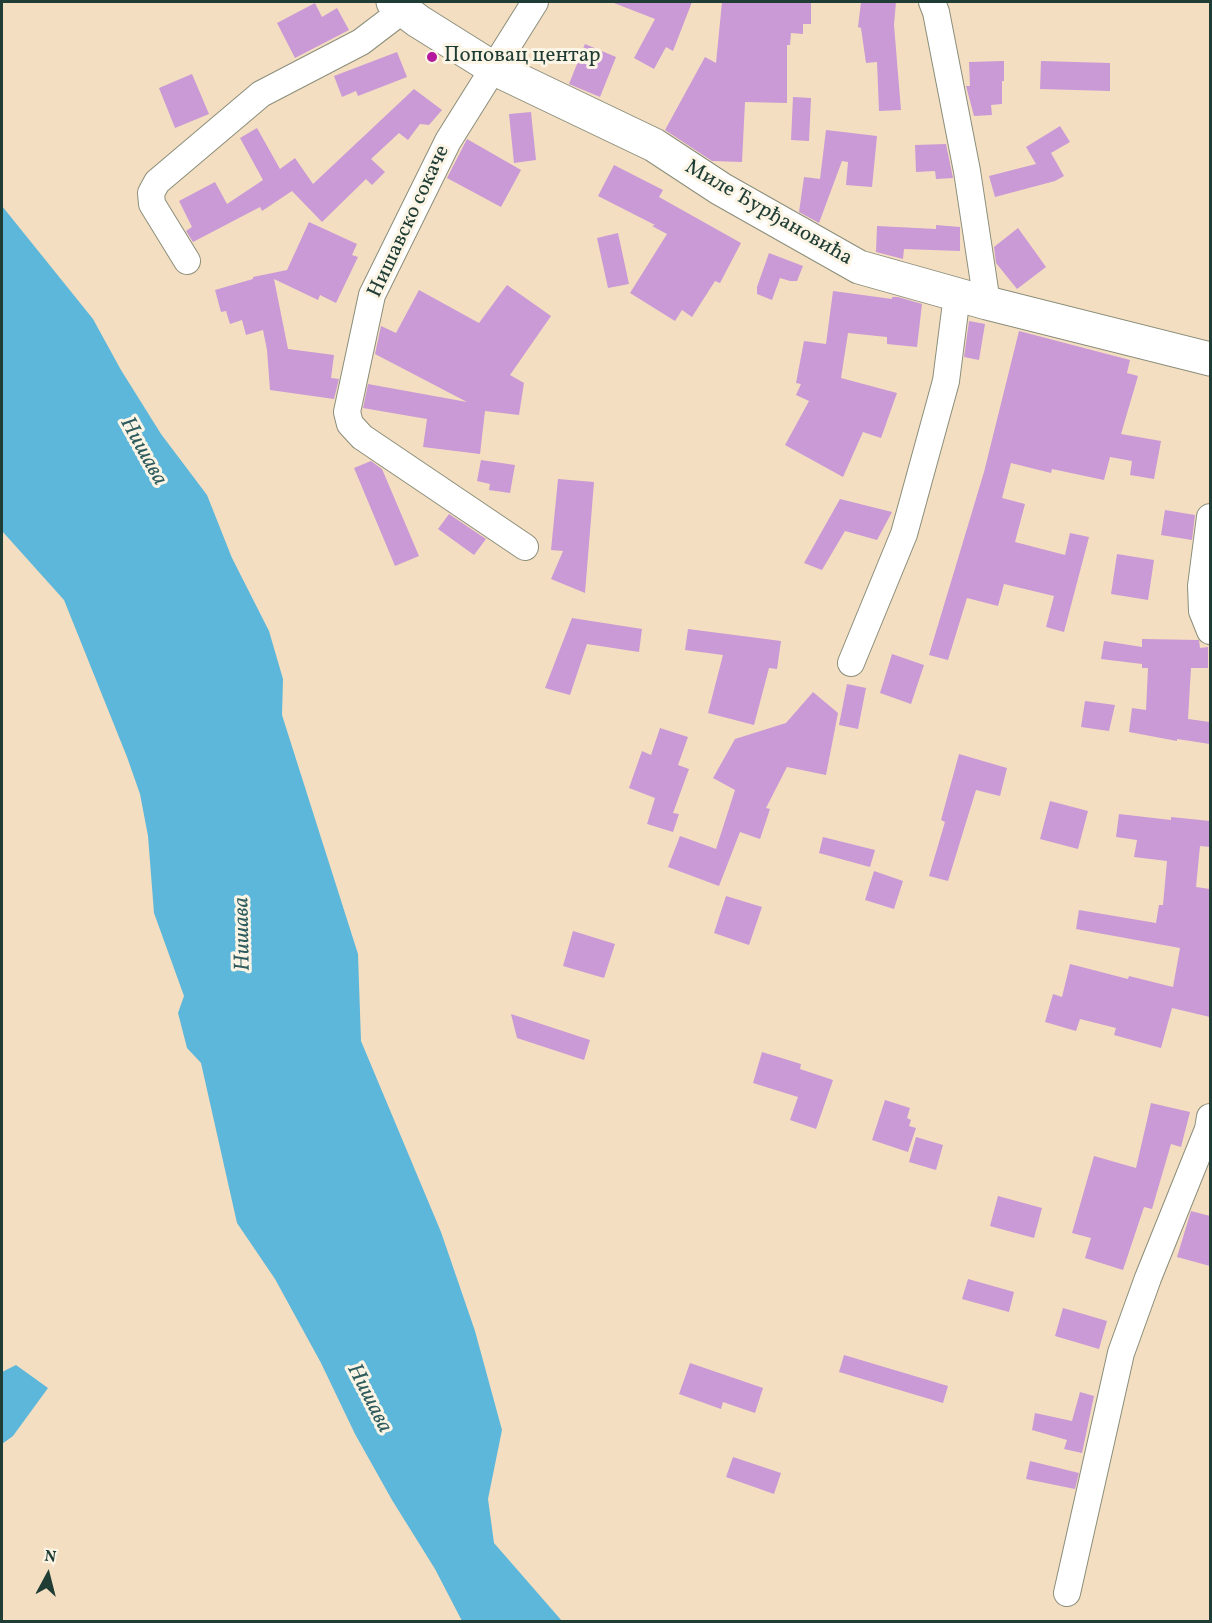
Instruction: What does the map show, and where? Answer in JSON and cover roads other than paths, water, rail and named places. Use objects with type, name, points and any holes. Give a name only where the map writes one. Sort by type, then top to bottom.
[{"type":"street","name":"Нишавско сокаче","points":[[525,547],[362,436],[350,424],[347,412],[372,295],[448,141],[535,2]]},
{"type":"street","points":[[851,663],[904,534],[946,381],[972,299],[967,171],[936,12],[932,2]]},
{"type":"street","name":"Миле Ђурђановића","points":[[398,6],[493,68],[654,146],[797,234],[859,267],[972,299],[1210,359]]},
{"type":"street","points":[[188,261],[152,204],[151,193],[157,182],[261,94],[361,42],[398,6]]},
{"type":"street","points":[[1210,517],[1201,586],[1202,611],[1210,631]]},
{"type":"street","points":[[1067,1593],[1121,1353],[1148,1278],[1208,1129],[1210,1117]]},
{"type":"water","name":"Нишава","points":[[2,206],[93,319],[121,370],[161,434],[207,495],[232,558],[269,631],[283,679],[282,715],[358,954],[361,1041],[441,1232],[475,1331],[502,1430],[488,1499],[494,1543],[562,1621],[462,1621],[435,1569],[392,1500],[355,1434],[321,1363],[275,1279],[237,1223],[201,1063],[187,1048],[178,1013],[184,996],[154,913],[148,836],[140,794],[64,600],[2,531]]},
{"type":"water","points":[[16,1365],[48,1388],[13,1436],[2,1444],[2,1372]]},
{"type":"place","name":"Поповац центар","points":[[432,57]]}]
